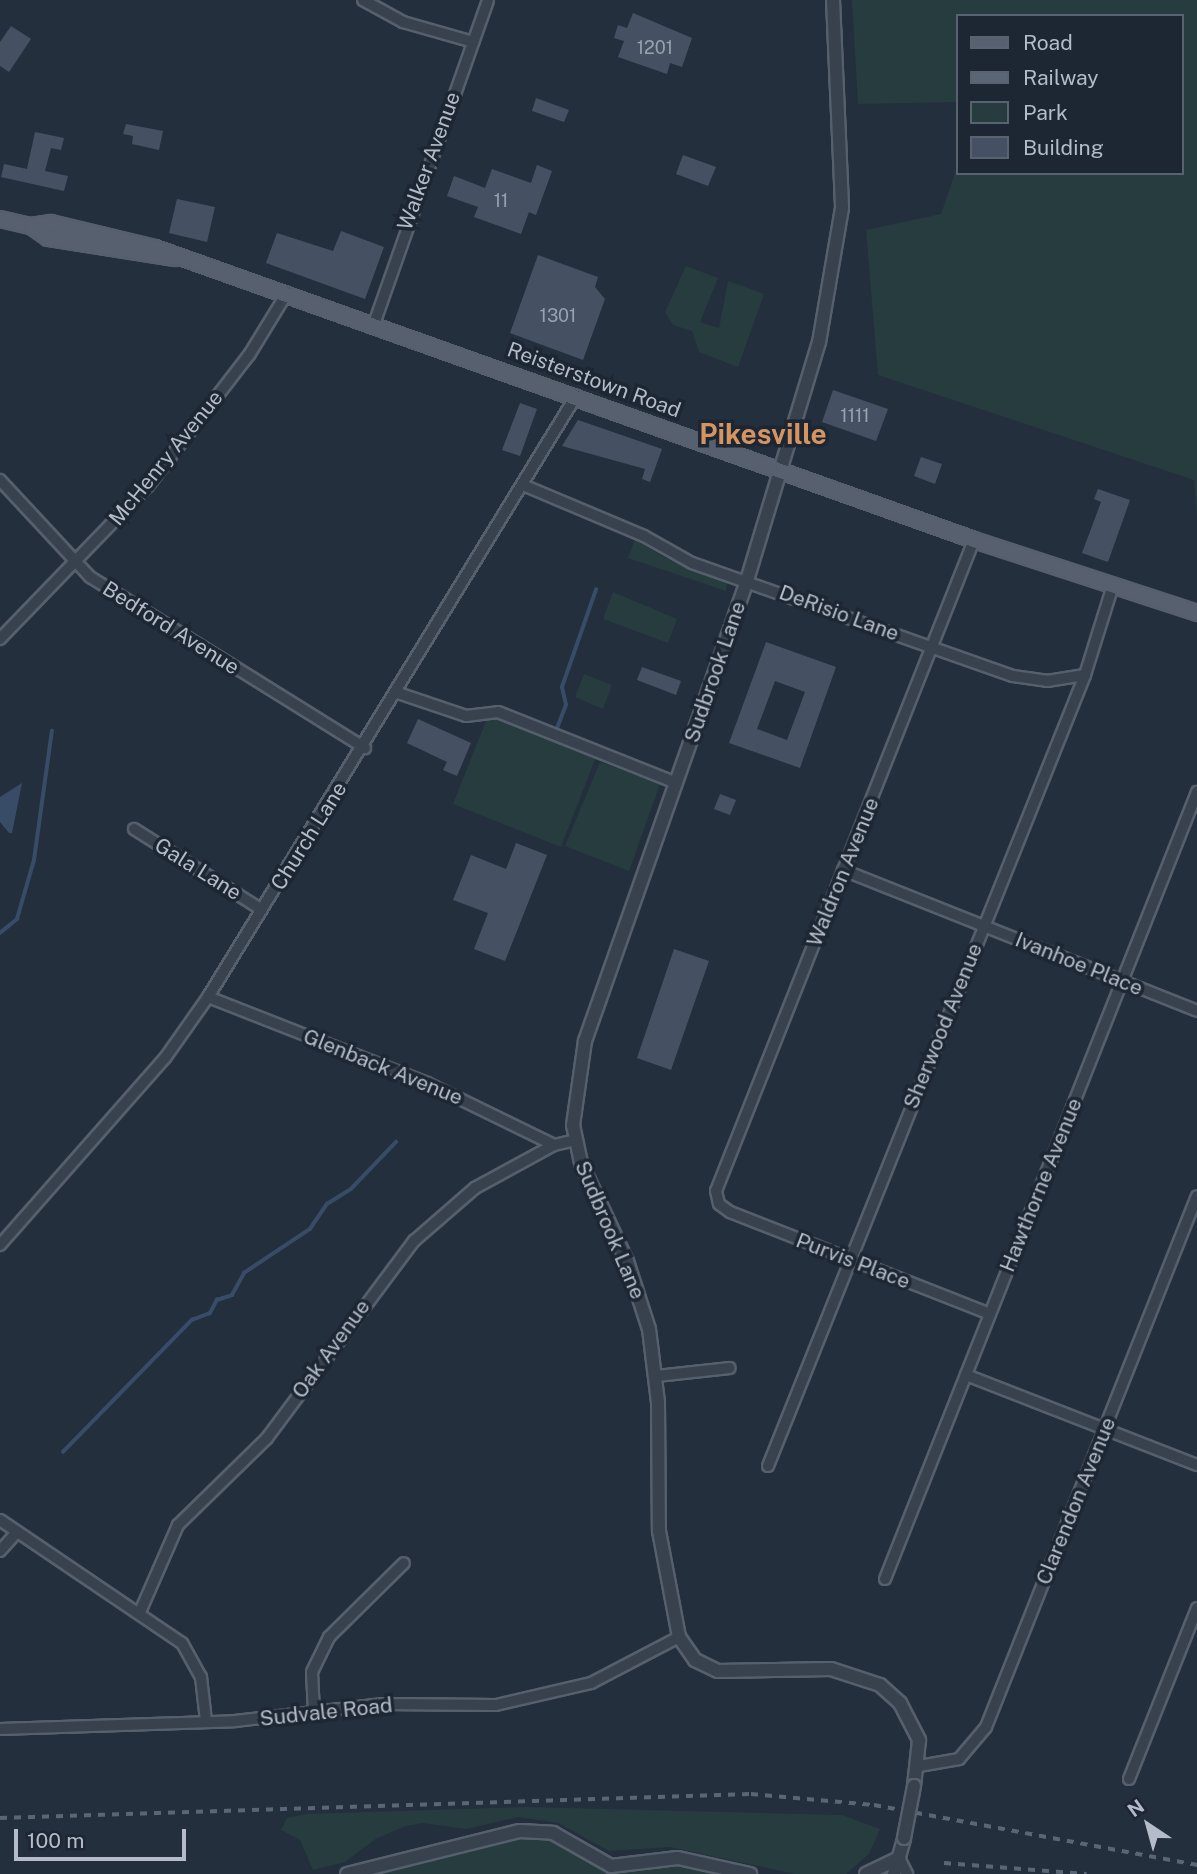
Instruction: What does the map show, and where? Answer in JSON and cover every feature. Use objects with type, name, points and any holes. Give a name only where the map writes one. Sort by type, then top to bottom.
[{"type":"main road","name":"Reisterstown Road","points":[[0,219],[31,226],[51,223],[155,248],[175,258],[288,293],[974,540],[1197,612]]},
{"type":"street","points":[[363,0],[403,22],[473,43]]},
{"type":"street","name":"Walker Avenue","points":[[374,324],[488,0]]},
{"type":"street","name":"Sudbrook Lane","points":[[679,1637],[658,1519],[657,1376],[642,1303],[575,1140],[575,1088],[585,1041],[747,581],[783,470],[819,342],[838,247],[843,160],[833,0]]},
{"type":"street","name":"McHenry Avenue","points":[[0,639],[76,564],[148,486],[249,355],[288,293]]},
{"type":"street","name":"Church Lane","points":[[0,1245],[164,1058],[208,997],[365,748],[576,396]]},
{"type":"street","name":"Bedford Avenue","points":[[0,480],[76,564],[365,748]]},
{"type":"street","name":"DeRisio Lane","points":[[523,485],[644,536],[692,563],[933,648],[1031,681],[1085,675]]},
{"type":"street","name":"Waldron Avenue","points":[[719,1204],[718,1184],[974,540]]},
{"type":"street","name":"Sherwood Avenue","points":[[768,1466],[1085,675],[1113,585]]},
{"type":"street","points":[[398,693],[466,716],[498,712],[677,783]]},
{"type":"street","name":"Hawthorne Avenue","points":[[885,1579],[1197,792]]},
{"type":"street","name":"Gala Lane","points":[[134,829],[262,910]]},
{"type":"street","name":"Ivanhoe Place","points":[[843,870],[1197,1011]]},
{"type":"street","name":"Glenback Avenue","points":[[208,997],[451,1093],[554,1145]]},
{"type":"street","name":"Oak Avenue","points":[[140,1612],[178,1525],[267,1438],[414,1241],[475,1188],[554,1145],[575,1140]]},
{"type":"street","name":"Clarendon Avenue","points":[[919,1766],[958,1759],[978,1743],[1197,1196]]},
{"type":"street","name":"Purvis Place","points":[[719,1204],[850,1260],[990,1314]]},
{"type":"street","points":[[657,1376],[730,1368]]},
{"type":"street","points":[[965,1375],[1197,1465]]},
{"type":"street","points":[[0,1520],[168,1630],[192,1656],[201,1677],[205,1721]]},
{"type":"street","points":[[0,1551],[17,1532]]},
{"type":"street","points":[[314,1712],[312,1672],[329,1637],[404,1563]]},
{"type":"street","points":[[1129,1779],[1197,1608]]},
{"type":"street","points":[[679,1637],[695,1660],[718,1671],[831,1669],[866,1677],[892,1694],[908,1714],[919,1740],[919,1766],[894,1874]]},
{"type":"street","name":"Sudvale Road","points":[[0,1729],[205,1721],[533,1700],[621,1671],[679,1637]]},
{"type":"street","points":[[346,1874],[520,1831],[552,1833],[611,1866],[678,1858],[750,1874]]},
{"type":"street","points":[[866,1874],[899,1858]]},
{"type":"street","points":[[899,1858],[906,1874]]},
{"type":"green space","points":[[852,0],[1197,0],[1197,518],[1194,480],[878,375],[866,230],[941,214],[956,170],[956,175],[1183,175],[1183,14],[956,14],[956,102],[858,104]]},
{"type":"green space","points":[[686,266],[718,278],[700,322],[719,328],[728,281],[764,294],[738,367],[699,352],[692,331],[673,325],[665,312]]},
{"type":"green space","points":[[635,539],[663,557],[727,583],[726,591],[628,558]]},
{"type":"green space","points":[[613,592],[677,619],[668,643],[603,619]]},
{"type":"green space","points":[[584,674],[612,685],[603,709],[575,697]]},
{"type":"green space","points":[[488,716],[596,757],[561,847],[453,804]]},
{"type":"green space","points":[[600,762],[660,784],[629,871],[565,846]]},
{"type":"green space","points":[[526,1807],[842,1815],[880,1829],[869,1854],[846,1874],[796,1874],[670,1847],[609,1851],[558,1823],[519,1817],[466,1829],[423,1823],[406,1826],[377,1838],[345,1862],[313,1870],[300,1840],[281,1830],[287,1818],[306,1814]]},
{"type":"green space","points":[[521,1837],[550,1840],[610,1873],[679,1865],[731,1874],[371,1874]]},
{"type":"water","points":[[22,783],[12,833],[9,833],[0,822],[0,797]]},
{"type":"building","points":[[633,13],[692,38],[682,67],[670,63],[667,74],[618,57],[624,41],[614,38],[618,25],[627,28]]},
{"type":"building","points":[[11,26],[31,39],[9,72],[0,66],[0,42]]},
{"type":"building","points":[[536,98],[569,110],[564,122],[532,111]]},
{"type":"building","points":[[126,124],[163,131],[159,150],[132,144],[133,136],[123,134]]},
{"type":"building","points":[[35,132],[64,138],[61,150],[51,148],[45,171],[68,176],[64,191],[1,177],[4,164],[27,169]]},
{"type":"building","points":[[683,155],[716,167],[708,186],[676,174]]},
{"type":"building","points":[[537,165],[552,171],[536,215],[529,212],[521,234],[474,217],[478,207],[447,196],[454,176],[485,188],[492,169],[531,183]]},
{"type":"building","points":[[177,199],[215,207],[207,242],[169,233]]},
{"type":"building","points":[[341,231],[384,247],[365,299],[266,263],[277,233],[333,251]]},
{"type":"building","points":[[538,255],[598,277],[595,287],[605,299],[583,360],[510,333]]},
{"type":"building","points":[[833,390],[888,409],[876,441],[822,422]]},
{"type":"building","points":[[520,403],[537,409],[520,456],[502,450]]},
{"type":"building","points":[[578,420],[662,449],[650,482],[642,479],[645,469],[562,446]]},
{"type":"building","points":[[921,457],[942,464],[935,484],[914,476]]},
{"type":"building","points":[[1098,489],[1130,500],[1108,562],[1082,553],[1101,502],[1094,499]]},
{"type":"building","points":[[766,642],[836,667],[800,768],[729,743]],"holes":[[[775,681],[805,692],[787,740],[757,729]]]},
{"type":"building","points":[[642,667],[681,681],[676,695],[637,680]]},
{"type":"building","points":[[418,719],[471,743],[457,776],[443,770],[447,762],[407,743]]},
{"type":"building","points":[[720,794],[736,800],[730,815],[714,809]]},
{"type":"building","points":[[516,843],[547,855],[505,961],[474,949],[488,913],[453,900],[471,855],[506,869]]},
{"type":"building","points":[[674,949],[709,961],[671,1070],[637,1058]]},
{"type":"waterway","points":[[556,731],[566,705],[562,687],[596,590]]},
{"type":"waterway","points":[[0,933],[17,919],[34,860],[52,731]]},
{"type":"waterway","points":[[63,1452],[192,1320],[210,1313],[217,1300],[232,1295],[244,1273],[310,1229],[327,1204],[351,1189],[396,1142]]},
{"type":"railway","points":[[0,1818],[751,1794],[874,1805],[1197,1865]]},
{"type":"railway","points":[[944,1863],[1087,1874]]},
{"type":"district","name":"Pikesville","points":[[763,434]]}]
